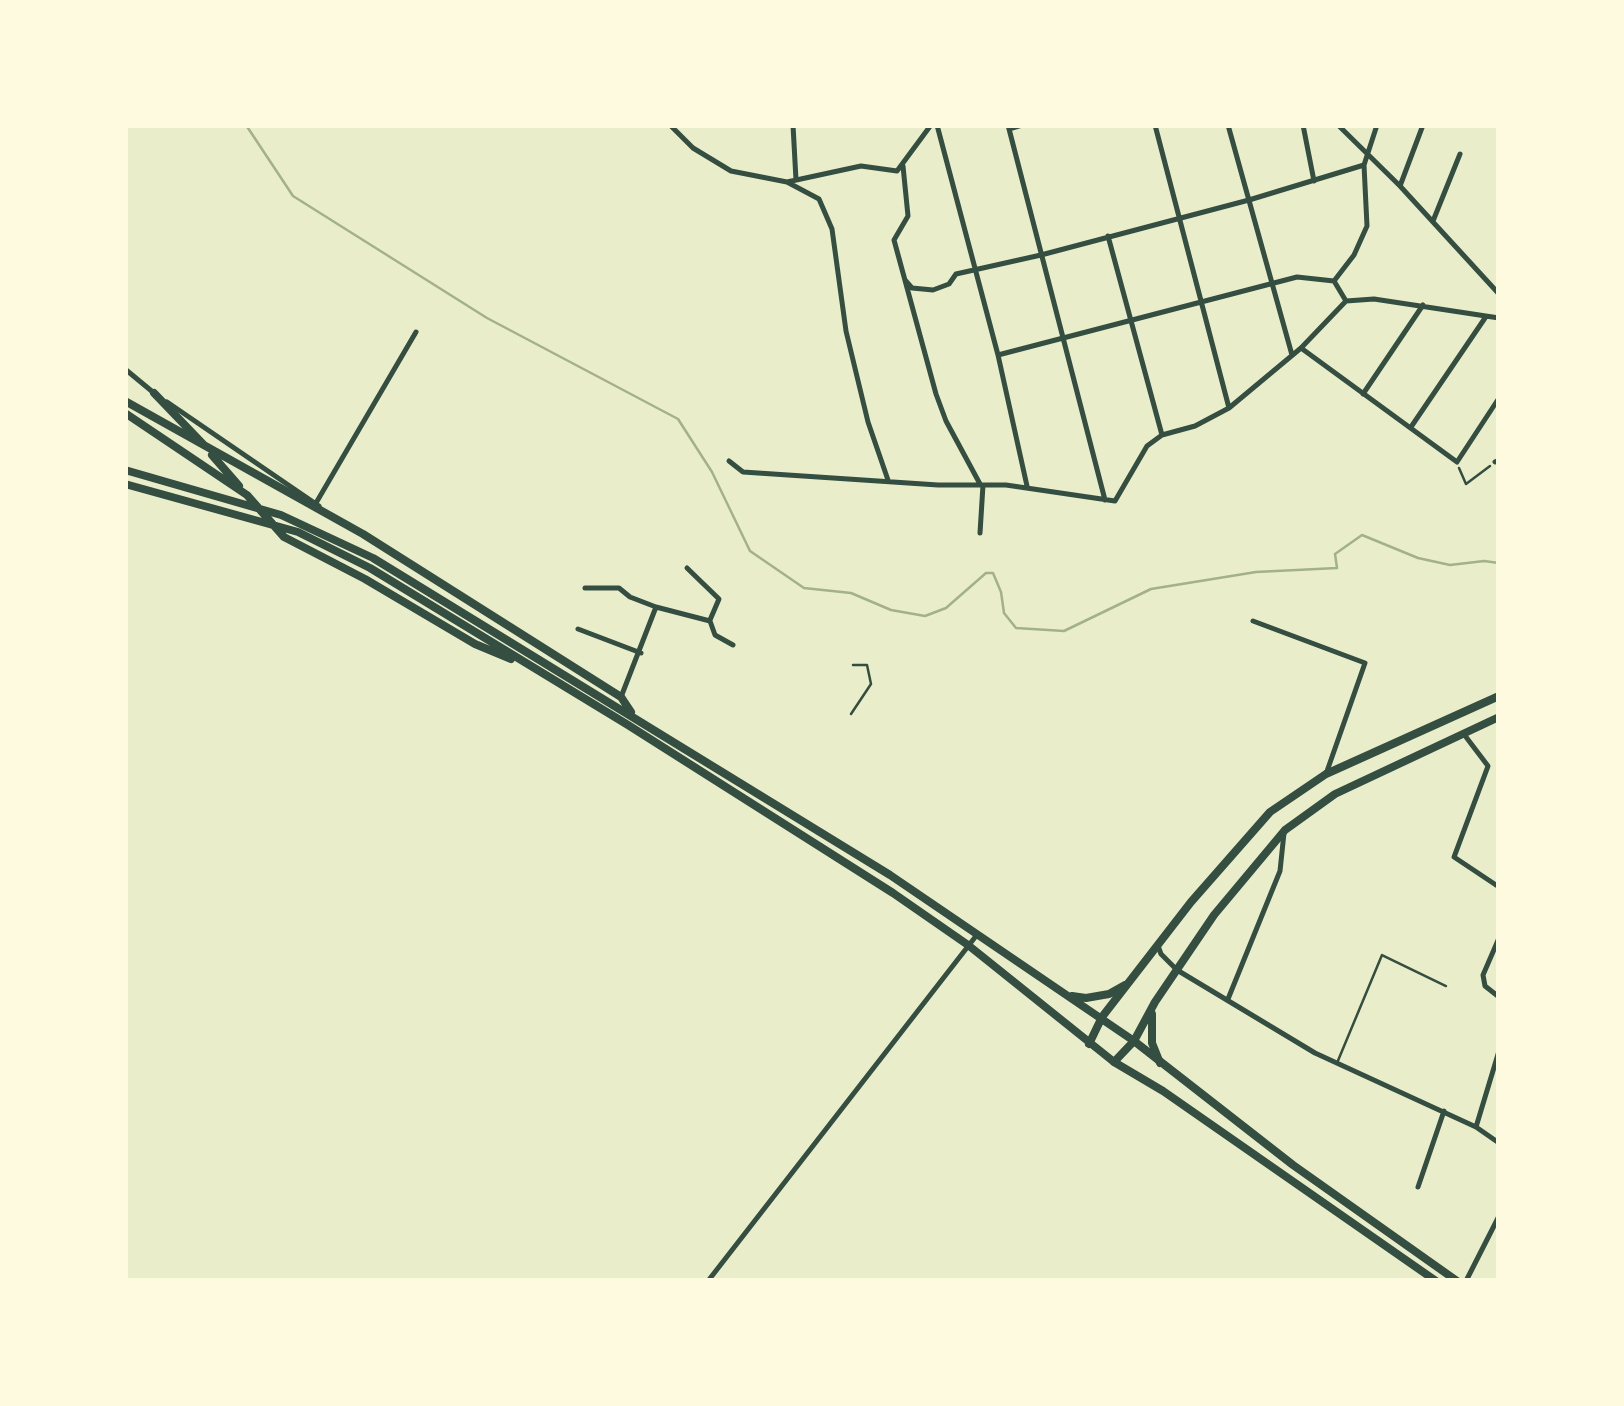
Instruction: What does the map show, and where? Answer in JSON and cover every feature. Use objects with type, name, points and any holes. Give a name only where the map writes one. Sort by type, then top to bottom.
[{"type":"main road","points":[[154,393],[284,537],[475,644],[537,670]]},
{"type":"main road","points":[[125,401],[364,534],[621,698],[635,717]]},
{"type":"main road","points":[[125,414],[247,495]]},
{"type":"main road","points":[[125,470],[281,515],[372,558],[635,717],[890,875],[1102,1017],[1292,1165],[1457,1281]]},
{"type":"main road","points":[[125,484],[298,532],[370,568],[778,818],[968,945],[1114,1062],[1163,1091],[1436,1281]]},
{"type":"main road","points":[[1090,1044],[1102,1017],[1129,982],[1270,812],[1326,774],[1499,696]]},
{"type":"main road","points":[[1114,1062],[1134,1042],[1155,1002],[1214,915],[1285,830],[1335,794],[1499,716]]},
{"type":"main road","points":[[1064,995],[1086,998],[1109,994],[1129,982]]},
{"type":"main road","points":[[1155,1002],[1150,1022],[1152,1043],[1160,1063]]},
{"type":"street","points":[[670,125],[693,148],[731,171],[787,182],[819,198],[832,229],[846,331],[868,422],[888,480]]},
{"type":"street","points":[[793,125],[796,180]]},
{"type":"street","points":[[787,182],[861,166],[897,171],[934,125]]},
{"type":"street","points":[[934,125],[998,355],[1027,487]]},
{"type":"street","points":[[1022,125],[1008,127],[1105,500]]},
{"type":"street","points":[[1155,125],[1229,408]]},
{"type":"street","points":[[1228,125],[1292,355]]},
{"type":"street","points":[[1303,125],[1314,181]]},
{"type":"street","points":[[1338,125],[1499,294]]},
{"type":"street","points":[[1334,281],[1354,255],[1367,226],[1364,165],[1376,125]]},
{"type":"street","points":[[1400,186],[1423,125]]},
{"type":"street","points":[[1433,221],[1460,154]]},
{"type":"street","points":[[904,280],[912,288],[933,290],[948,284],[956,274],[1249,200],[1364,165]]},
{"type":"street","points":[[903,166],[908,216],[894,240],[946,420],[982,484],[980,534]]},
{"type":"street","points":[[1108,236],[1162,436]]},
{"type":"street","points":[[998,355],[1308,276],[1334,281],[1346,301]]},
{"type":"street","points":[[729,461],[743,472],[1027,487],[1116,501],[1138,457],[1162,436],[1196,426],[1229,408],[1301,348],[1346,301],[1374,299],[1499,318]]},
{"type":"street","points":[[1364,394],[1423,305]]},
{"type":"street","points":[[1411,427],[1485,318]]},
{"type":"street","points":[[316,504],[416,332]]},
{"type":"street","points":[[1301,348],[1457,462],[1499,398]]},
{"type":"street","points":[[125,369],[154,389],[154,393],[364,534]]},
{"type":"street","points":[[687,568],[719,599],[710,620],[715,635],[732,646]]},
{"type":"street","points":[[584,588],[619,588],[656,607],[710,620]]},
{"type":"street","points":[[621,698],[656,607]]},
{"type":"street","points":[[1253,621],[1365,663],[1326,774]]},
{"type":"street","points":[[578,629],[641,652]]},
{"type":"street","points":[[1463,733],[1488,766],[1454,857],[1499,887]]},
{"type":"street","points":[[1228,999],[1280,871],[1285,830]]},
{"type":"street","points":[[708,1281],[976,936]]},
{"type":"street","points":[[1499,938],[1483,975],[1484,986],[1499,997]]},
{"type":"street","points":[[1158,945],[1161,954],[1177,970],[1337,1063],[1476,1127],[1499,1143]]},
{"type":"street","points":[[1476,1127],[1499,1050]]},
{"type":"street","points":[[1418,1186],[1444,1112]]},
{"type":"street","points":[[1466,1281],[1499,1216]]},
{"type":"lane","points":[[851,714],[871,684],[867,665],[854,664]]},
{"type":"lane","points":[[1337,1063],[1382,954],[1446,986]]},
{"type":"path","points":[[1457,462],[1466,484],[1497,461]]},
{"type":"waterway","points":[[246,125],[293,196],[487,318],[678,419],[712,472],[750,551],[804,588],[851,593],[891,610],[925,616],[946,608],[986,573],[993,573],[1004,613],[1016,628],[1064,631],[1151,589],[1256,572],[1337,568],[1335,554],[1362,535],[1418,558],[1450,565],[1499,563]]}]
